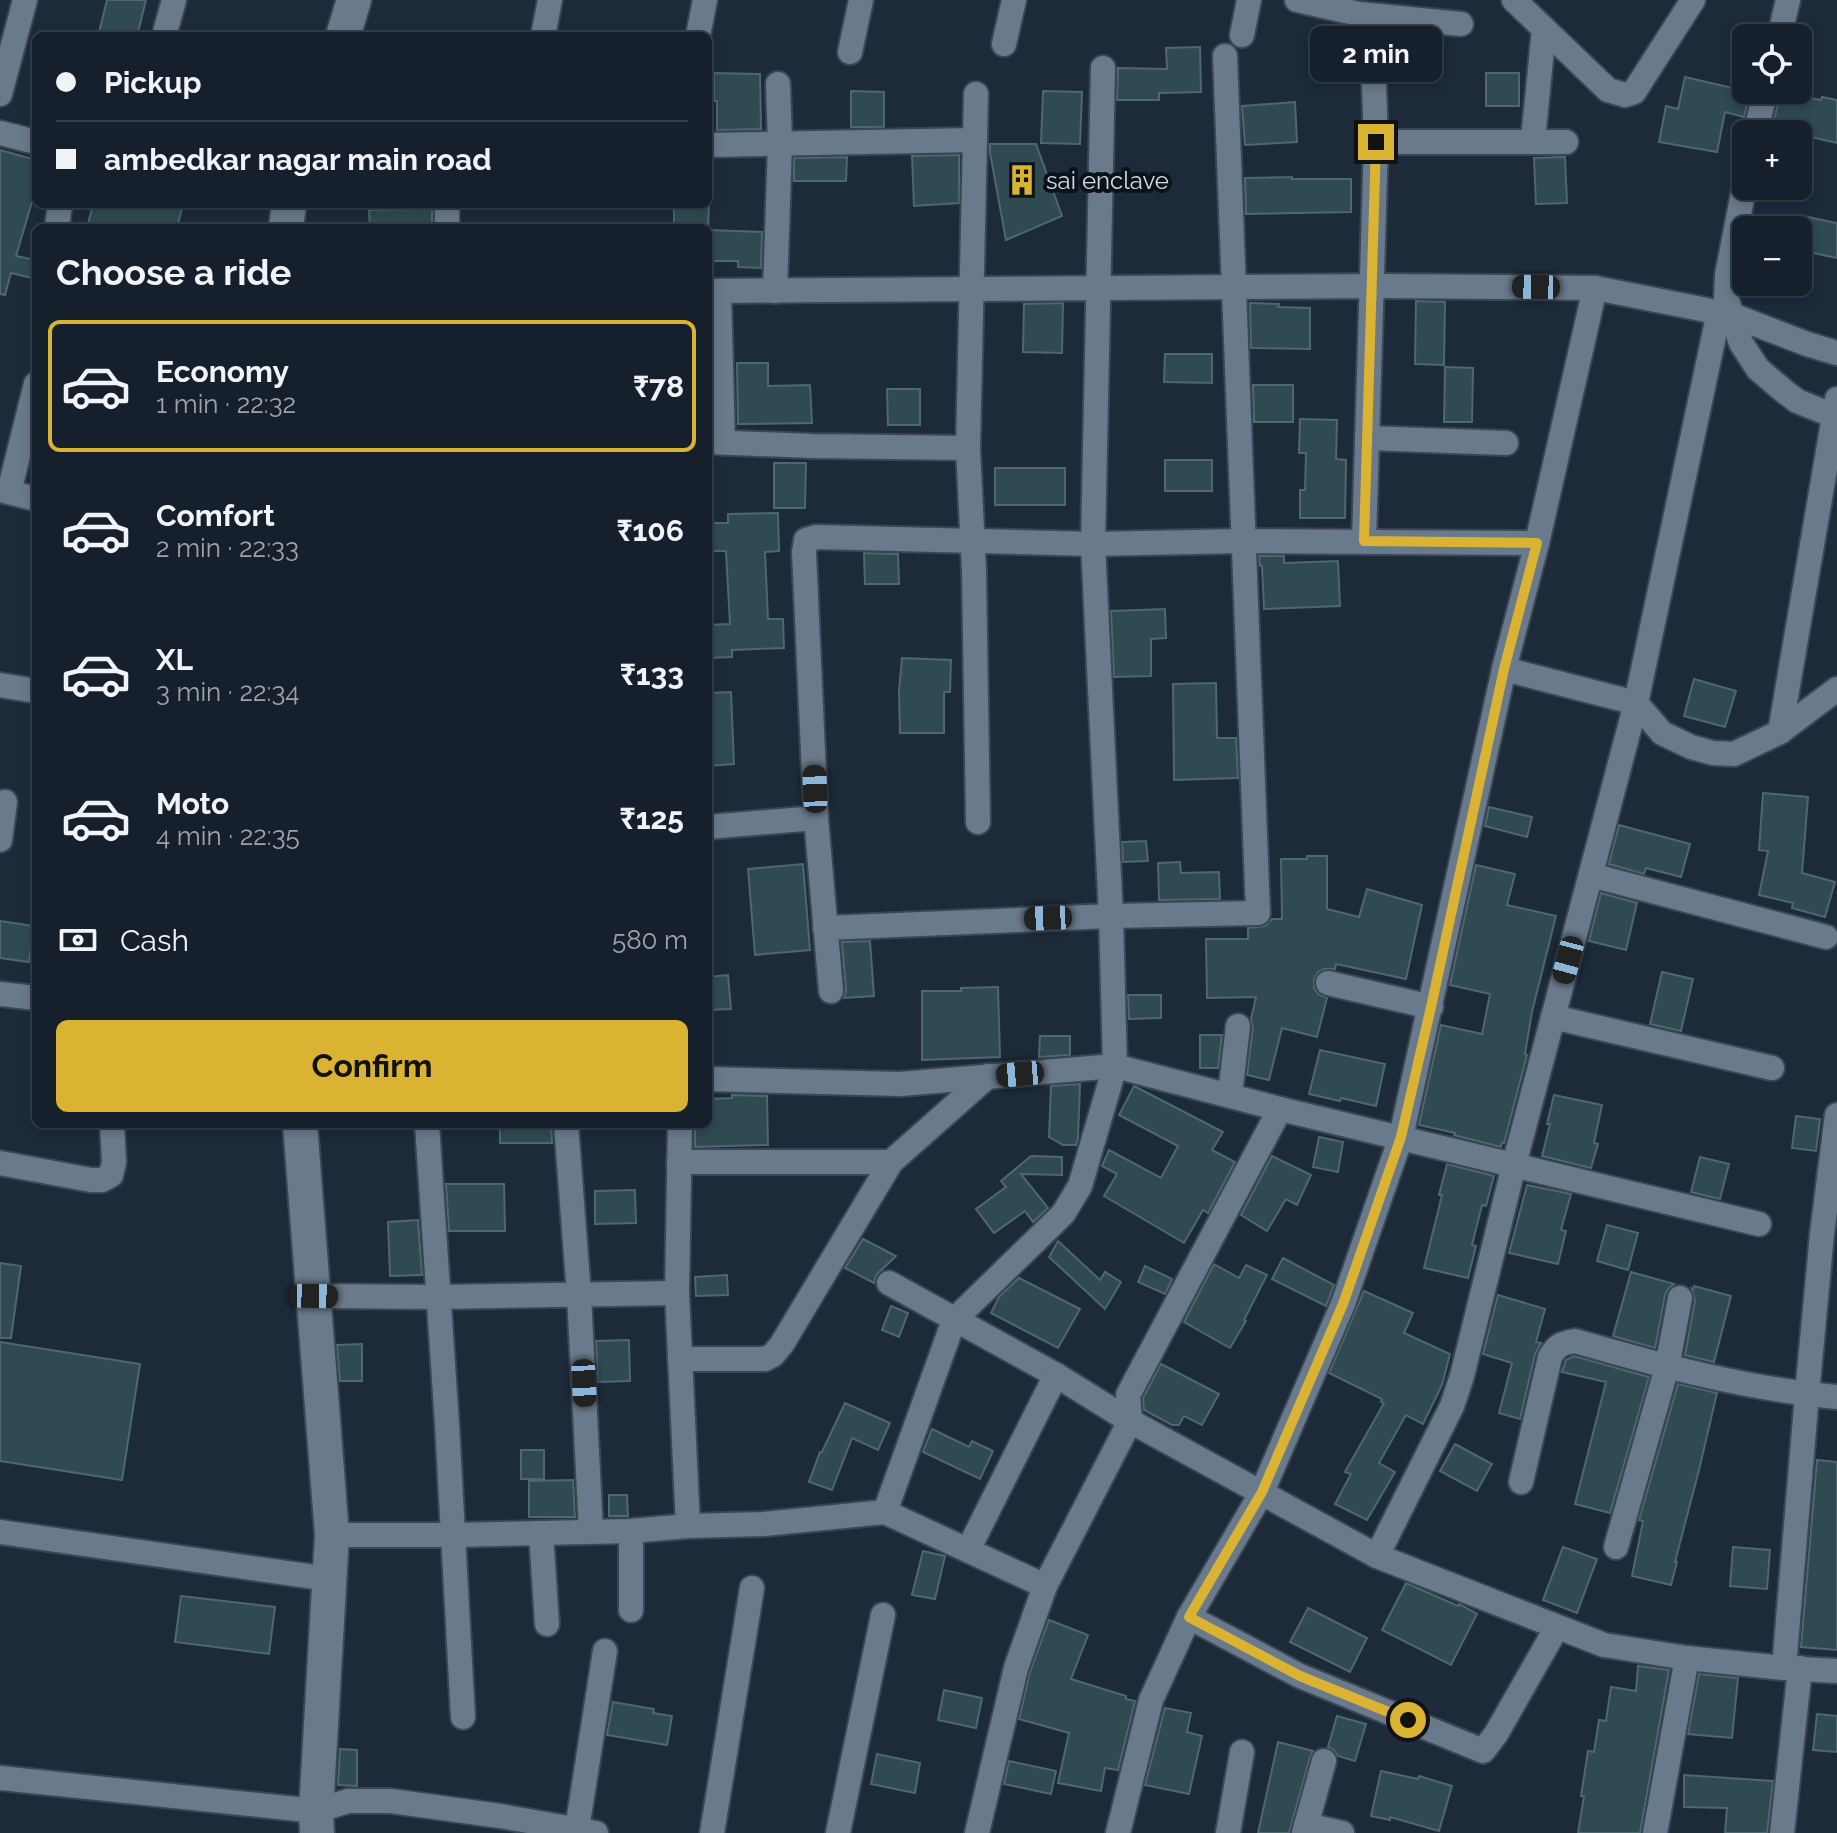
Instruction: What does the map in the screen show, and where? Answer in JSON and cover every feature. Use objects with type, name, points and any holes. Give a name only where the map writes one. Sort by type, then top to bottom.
[{"type":"street","points":[[0,94],[25,0]]},
{"type":"street","points":[[165,32],[174,0]]},
{"type":"street","points":[[344,32],[354,0]]},
{"type":"street","points":[[544,32],[550,0]]},
{"type":"street","points":[[699,32],[705,0]]},
{"type":"street","points":[[850,52],[861,0]]},
{"type":"street","points":[[1004,44],[1014,0]]},
{"type":"street","points":[[1242,35],[1249,0]]},
{"type":"street","points":[[1297,0],[1461,24]]},
{"type":"street","points":[[1523,3],[1544,29],[1608,90],[1625,95],[1634,92],[1693,0]]},
{"type":"street","points":[[1782,24],[1788,0]]},
{"type":"street","points":[[1533,140],[1544,29]]},
{"type":"street","points":[[825,928],[1258,913],[1225,56]]},
{"type":"street","points":[[1364,541],[1376,142],[1373,56]]},
{"type":"street","points":[[885,1512],[954,1320],[1063,1214],[1080,1186],[1115,1066],[1093,544],[1103,68]]},
{"type":"street","points":[[775,291],[780,143],[778,84]]},
{"type":"street","points":[[976,94],[968,448],[973,543],[978,822]]},
{"type":"street","points":[[0,133],[32,141]]},
{"type":"street","points":[[712,145],[975,140]]},
{"type":"street","points":[[1376,142],[1566,142]]},
{"type":"street","points":[[1377,1556],[1452,1406],[1462,1376],[1514,1165],[1636,703],[1726,314],[1727,275],[1742,200]]},
{"type":"street","points":[[968,448],[716,442],[714,292],[1371,286],[1595,288],[1726,314],[1837,353]]},
{"type":"street","points":[[1118,1833],[1148,1708],[1189,1617],[1262,1492],[1343,1304],[1401,1137],[1504,669],[1537,543],[1595,288]]},
{"type":"street","points":[[1726,314],[1758,369],[1835,427],[1780,732]]},
{"type":"street","points":[[32,397],[4,491],[32,498]]},
{"type":"street","points":[[1367,438],[1506,443]]},
{"type":"street","points":[[831,991],[816,818],[804,552],[806,540],[816,537],[1093,544],[1243,541],[1537,543]]},
{"type":"street","points":[[1504,669],[1636,703],[1662,733],[1691,747],[1713,753],[1734,754],[1780,732],[1837,689]]},
{"type":"street","points":[[0,685],[32,690]]},
{"type":"street","points":[[0,840],[5,802]]},
{"type":"street","points":[[712,827],[816,818]]},
{"type":"street","points":[[1591,875],[1826,937]]},
{"type":"street","points":[[1328,983],[1431,1007]]},
{"type":"street","points":[[0,994],[32,998]]},
{"type":"street","points":[[1553,1017],[1772,1068]]},
{"type":"street","points":[[1230,1095],[1238,1026]]},
{"type":"street","points":[[712,1079],[900,1084],[1115,1066],[1280,1109],[1759,1224]]},
{"type":"street","points":[[680,1359],[765,1359],[773,1355],[891,1162],[988,1076]]},
{"type":"street","points":[[977,1833],[1016,1668],[1045,1586],[1130,1421],[1128,1395],[1280,1109]]},
{"type":"street","points":[[1782,1833],[1807,1394],[1837,1115]]},
{"type":"street","points":[[0,1163],[102,1180],[111,1175],[114,1162],[112,1128]]},
{"type":"street","points":[[300,1128],[332,1535],[316,1822]]},
{"type":"street","points":[[427,1128],[463,1717]]},
{"type":"street","points":[[566,1128],[579,1295],[591,1531]]},
{"type":"street","points":[[680,1128],[677,1293],[688,1526]]},
{"type":"street","points":[[679,1162],[891,1162]]},
{"type":"street","points":[[889,1283],[1056,1375],[1130,1421],[1377,1556],[1604,1645],[1687,1658],[1837,1671]]},
{"type":"street","points":[[314,1296],[677,1293]]},
{"type":"street","points":[[1616,1547],[1667,1367],[1680,1298]]},
{"type":"street","points":[[1521,1482],[1550,1357],[1561,1343],[1575,1341],[1732,1382],[1837,1397]]},
{"type":"street","points":[[968,1550],[1056,1375]]},
{"type":"street","points":[[332,1535],[631,1531],[764,1524],[885,1512],[1045,1586]]},
{"type":"street","points":[[631,1531],[631,1610]]},
{"type":"street","points":[[0,1532],[329,1579]]},
{"type":"street","points":[[541,1533],[547,1624]]},
{"type":"street","points":[[712,1833],[752,1588]]},
{"type":"street","points":[[838,1833],[883,1615]]},
{"type":"street","points":[[1189,1617],[1300,1676],[1483,1751],[1496,1734],[1557,1627]]},
{"type":"street","points":[[0,1778],[316,1822],[348,1801],[391,1801],[498,1824],[587,1831],[605,1651]]},
{"type":"street","points":[[1655,1833],[1687,1658]]},
{"type":"street","points":[[1228,1833],[1242,1752]]},
{"type":"street","points":[[1324,1761],[1305,1829],[1342,1833]]},
{"type":"building","points":[[107,0],[146,0],[138,32],[99,32]]},
{"type":"building","points":[[1200,47],[1201,92],[1159,93],[1159,100],[1117,100],[1118,68],[1167,69],[1166,48]]},
{"type":"building","points":[[714,73],[760,74],[761,129],[717,130]]},
{"type":"building","points":[[1486,73],[1519,73],[1519,106],[1486,106]]},
{"type":"building","points":[[1685,77],[1732,88],[1732,104],[1747,104],[1744,117],[1725,112],[1717,152],[1659,142],[1666,106],[1678,109]]},
{"type":"building","points":[[851,91],[884,92],[884,127],[851,127]]},
{"type":"building","points":[[1043,91],[1082,92],[1080,144],[1041,143]]},
{"type":"building","points":[[1822,97],[1837,100],[1837,143],[1812,137],[1812,120],[1774,120],[1778,104],[1812,104],[1812,98],[1821,100]]},
{"type":"building","points":[[1295,102],[1297,142],[1245,145],[1242,106]]},
{"type":"building","name":"sai enclave","points":[[990,144],[1036,144],[1062,216],[1006,240]]},
{"type":"building","points":[[0,150],[32,159],[32,202],[16,256],[32,259],[32,278],[11,273],[5,295],[0,294]]},
{"type":"building","points":[[959,155],[959,203],[914,206],[912,156]]},
{"type":"building","points":[[847,157],[846,181],[794,181],[794,158]]},
{"type":"building","points":[[1565,157],[1567,203],[1536,204],[1534,158]]},
{"type":"building","points":[[1245,178],[1351,179],[1351,212],[1246,214]]},
{"type":"building","points":[[92,208],[182,208],[178,224],[88,224]]},
{"type":"building","points":[[674,208],[709,208],[708,224],[674,224]]},
{"type":"building","points":[[432,209],[432,224],[370,224],[369,210]]},
{"type":"building","points":[[1812,218],[1837,223],[1837,258],[1812,253]]},
{"type":"building","points":[[712,230],[762,232],[761,268],[738,267],[738,261],[712,261]]},
{"type":"building","points":[[1416,301],[1445,302],[1444,365],[1415,364]]},
{"type":"building","points":[[1063,303],[1062,353],[1023,352],[1024,304]]},
{"type":"building","points":[[1250,303],[1310,308],[1310,349],[1251,348]]},
{"type":"building","points":[[1165,354],[1212,354],[1212,383],[1164,382]]},
{"type":"building","points":[[737,363],[768,363],[768,386],[810,385],[812,423],[738,424]]},
{"type":"building","points":[[1445,367],[1473,368],[1472,422],[1444,422]]},
{"type":"building","points":[[1253,385],[1293,385],[1293,422],[1254,422]]},
{"type":"building","points":[[887,389],[920,389],[920,425],[888,425]]},
{"type":"building","points":[[1300,419],[1337,420],[1336,459],[1346,460],[1345,518],[1300,518],[1300,490],[1305,490],[1306,453],[1299,453]]},
{"type":"building","points":[[1165,460],[1212,460],[1212,491],[1165,491]]},
{"type":"building","points":[[774,463],[806,463],[805,508],[774,508]]},
{"type":"building","points":[[995,468],[1065,468],[1065,505],[995,505]]},
{"type":"building","points":[[778,513],[779,551],[765,552],[768,619],[783,619],[784,648],[732,650],[732,657],[712,658],[712,625],[730,624],[726,551],[712,551],[712,523],[728,523],[728,514]]},
{"type":"building","points":[[864,553],[898,554],[899,584],[865,584]]},
{"type":"building","points":[[1259,556],[1284,556],[1284,563],[1338,561],[1340,606],[1264,609]]},
{"type":"building","points":[[1165,609],[1166,638],[1151,639],[1151,676],[1114,677],[1111,611]]},
{"type":"building","points":[[902,658],[951,660],[950,692],[944,692],[944,733],[900,733]]},
{"type":"building","points":[[1694,679],[1736,691],[1725,727],[1684,716]]},
{"type":"building","points":[[1216,683],[1217,738],[1236,738],[1238,778],[1174,780],[1173,684]]},
{"type":"building","points":[[731,692],[734,764],[712,766],[712,693]]},
{"type":"building","points":[[1763,793],[1808,797],[1802,873],[1835,882],[1825,917],[1792,908],[1793,903],[1759,895],[1768,851],[1759,850]]},
{"type":"building","points":[[1489,807],[1532,817],[1527,837],[1485,826]]},
{"type":"building","points":[[1619,825],[1690,844],[1681,877],[1646,868],[1644,874],[1609,864]]},
{"type":"building","points":[[1146,841],[1148,861],[1123,862],[1122,842]]},
{"type":"building","points":[[1307,856],[1327,856],[1327,909],[1359,917],[1367,889],[1422,905],[1406,979],[1336,964],[1335,969],[1318,972],[1314,988],[1327,998],[1317,1037],[1282,1028],[1269,1080],[1247,1075],[1253,1028],[1251,1019],[1256,997],[1207,998],[1206,939],[1248,939],[1248,928],[1265,926],[1272,919],[1282,919],[1281,859],[1307,859]]},
{"type":"building","points":[[1180,862],[1181,873],[1219,872],[1220,899],[1159,900],[1158,863]]},
{"type":"building","points":[[803,864],[810,950],[755,955],[748,869]]},
{"type":"building","points":[[1476,865],[1515,874],[1507,905],[1556,916],[1532,1012],[1527,1055],[1501,1147],[1419,1125],[1441,1025],[1482,1034],[1490,994],[1450,985]]},
{"type":"building","points":[[1601,893],[1637,903],[1626,950],[1589,941]]},
{"type":"building","points":[[0,921],[32,926],[29,962],[0,958]]},
{"type":"building","points":[[870,941],[874,996],[844,998],[842,942]]},
{"type":"building","points":[[1662,972],[1693,979],[1681,1031],[1650,1024]]},
{"type":"building","points":[[728,975],[731,1009],[712,1010],[712,977]]},
{"type":"building","points":[[998,987],[1000,1057],[922,1060],[922,991]]},
{"type":"building","points":[[1128,995],[1161,995],[1161,1018],[1129,1019]]},
{"type":"building","points":[[1200,1035],[1222,1035],[1218,1068],[1200,1068]]},
{"type":"building","points":[[1040,1036],[1070,1036],[1070,1055],[1039,1057]]},
{"type":"building","points":[[1320,1050],[1385,1064],[1376,1106],[1309,1094]]},
{"type":"building","points":[[1080,1084],[1078,1138],[1076,1145],[1063,1145],[1049,1137],[1051,1086]]},
{"type":"building","points":[[1134,1086],[1223,1132],[1212,1150],[1235,1162],[1208,1213],[1203,1210],[1184,1243],[1104,1196],[1117,1174],[1102,1166],[1109,1150],[1161,1178],[1178,1146],[1119,1115]]},
{"type":"building","points":[[732,1095],[767,1096],[768,1145],[695,1147],[695,1128],[712,1128],[712,1099],[732,1098]]},
{"type":"building","points":[[1554,1095],[1602,1105],[1594,1143],[1598,1144],[1591,1168],[1542,1156]]},
{"type":"building","points":[[1796,1116],[1820,1119],[1816,1151],[1792,1148]]},
{"type":"building","points":[[500,1128],[551,1128],[552,1143],[500,1143]]},
{"type":"building","points":[[1319,1137],[1343,1142],[1338,1172],[1313,1167]]},
{"type":"building","points":[[1031,1156],[1062,1157],[1062,1175],[1021,1174],[1048,1208],[1033,1222],[1025,1211],[994,1233],[976,1209],[1006,1187],[1001,1181]]},
{"type":"building","points":[[1272,1156],[1311,1175],[1297,1205],[1286,1199],[1267,1231],[1241,1215]]},
{"type":"building","points":[[1700,1157],[1729,1164],[1720,1199],[1691,1192]]},
{"type":"building","points":[[1447,1164],[1494,1176],[1486,1206],[1482,1205],[1468,1278],[1424,1268]]},
{"type":"building","points":[[446,1184],[504,1184],[505,1231],[449,1231]]},
{"type":"building","points":[[1527,1185],[1571,1194],[1561,1230],[1566,1231],[1558,1264],[1509,1253]]},
{"type":"building","points":[[635,1190],[636,1223],[595,1224],[595,1191]]},
{"type":"building","points":[[418,1220],[422,1275],[390,1276],[388,1222]]},
{"type":"building","points":[[1607,1225],[1638,1233],[1628,1270],[1597,1261]]},
{"type":"building","points":[[863,1239],[896,1256],[876,1275],[874,1283],[845,1268]]},
{"type":"building","points":[[1058,1241],[1100,1280],[1105,1272],[1121,1282],[1105,1309],[1049,1257]]},
{"type":"building","points":[[1283,1258],[1334,1285],[1326,1306],[1272,1279]]},
{"type":"building","points":[[0,1263],[21,1266],[11,1338],[0,1338]]},
{"type":"building","points":[[1214,1264],[1239,1278],[1246,1265],[1267,1275],[1230,1348],[1184,1322]]},
{"type":"building","points":[[1145,1266],[1172,1279],[1165,1294],[1138,1282]]},
{"type":"building","points":[[1631,1272],[1674,1284],[1665,1295],[1655,1348],[1613,1336]]},
{"type":"building","points":[[727,1275],[728,1295],[696,1296],[695,1277]]},
{"type":"building","points":[[1019,1278],[1080,1309],[1058,1348],[991,1313],[999,1297]]},
{"type":"building","points":[[1694,1286],[1731,1296],[1714,1362],[1685,1355],[1695,1301]]},
{"type":"building","points":[[1364,1291],[1413,1313],[1404,1333],[1450,1354],[1442,1385],[1423,1424],[1406,1415],[1379,1463],[1395,1472],[1367,1520],[1335,1504],[1351,1474],[1345,1472],[1384,1403],[1382,1399],[1329,1373]]},
{"type":"building","points":[[1498,1295],[1545,1309],[1536,1342],[1541,1343],[1535,1354],[1520,1419],[1499,1413],[1512,1363],[1483,1354]]},
{"type":"building","points":[[891,1306],[908,1313],[899,1337],[882,1330]]},
{"type":"building","points":[[629,1340],[630,1381],[598,1382],[596,1341]]},
{"type":"building","points":[[0,1342],[140,1364],[122,1480],[0,1461]]},
{"type":"building","points":[[362,1344],[362,1381],[340,1381],[337,1345]]},
{"type":"building","points":[[1574,1356],[1649,1377],[1610,1513],[1575,1504],[1606,1382],[1562,1372],[1566,1360]]},
{"type":"building","points":[[1161,1364],[1219,1394],[1202,1425],[1184,1416],[1179,1425],[1172,1425],[1144,1410],[1143,1398]]},
{"type":"building","points":[[1678,1384],[1717,1393],[1671,1585],[1632,1576],[1643,1521],[1639,1520]]},
{"type":"building","points":[[845,1403],[890,1423],[878,1450],[852,1438],[832,1490],[809,1482],[820,1452]]},
{"type":"building","points":[[932,1429],[969,1447],[972,1441],[993,1451],[980,1479],[923,1452]]},
{"type":"building","points":[[1455,1444],[1492,1464],[1477,1491],[1440,1471]]},
{"type":"building","points":[[521,1450],[544,1450],[544,1479],[521,1479]]},
{"type":"building","points":[[1817,1460],[1837,1462],[1837,1650],[1801,1647]]},
{"type":"building","points":[[573,1480],[575,1517],[529,1517],[529,1481]]},
{"type":"building","points":[[609,1495],[627,1495],[628,1516],[609,1516]]},
{"type":"building","points":[[1563,1547],[1597,1559],[1577,1613],[1543,1600]]},
{"type":"building","points":[[1733,1547],[1770,1550],[1767,1589],[1730,1586]]},
{"type":"building","points":[[923,1551],[945,1556],[935,1599],[912,1595]]},
{"type":"building","points":[[1406,1583],[1477,1614],[1451,1665],[1382,1630]]},
{"type":"building","points":[[181,1596],[275,1607],[269,1654],[175,1642]]},
{"type":"building","points":[[1308,1608],[1367,1638],[1350,1672],[1290,1642]]},
{"type":"building","points":[[1049,1620],[1088,1635],[1071,1679],[1135,1701],[1118,1770],[1105,1768],[1101,1791],[1058,1783],[1069,1733],[1019,1719],[1030,1672]]},
{"type":"building","points":[[1638,1666],[1669,1670],[1640,1833],[1578,1833],[1588,1751],[1594,1752],[1599,1720],[1606,1721],[1611,1687],[1636,1691]]},
{"type":"building","points":[[1699,1674],[1738,1678],[1732,1738],[1688,1734]]},
{"type":"building","points":[[944,1690],[982,1698],[976,1728],[938,1720]]},
{"type":"building","points":[[613,1702],[654,1709],[653,1713],[672,1716],[667,1745],[607,1735]]},
{"type":"building","points":[[1165,1708],[1191,1713],[1187,1732],[1202,1736],[1189,1794],[1145,1785]]},
{"type":"building","points":[[1817,1714],[1837,1716],[1837,1752],[1813,1750]]},
{"type":"building","points":[[1337,1716],[1366,1724],[1355,1761],[1338,1756],[1328,1747]]},
{"type":"building","points":[[1278,1742],[1313,1751],[1289,1833],[1258,1833]]},
{"type":"building","points":[[340,1749],[357,1750],[357,1786],[338,1785]]},
{"type":"building","points":[[877,1754],[920,1763],[915,1793],[871,1784]]},
{"type":"building","points":[[1009,1761],[1056,1771],[1051,1794],[1004,1784]]},
{"type":"building","points":[[1381,1771],[1418,1779],[1419,1776],[1452,1786],[1439,1831],[1390,1817],[1390,1820],[1371,1816]]},
{"type":"building","points":[[1684,1775],[1773,1781],[1767,1833],[1725,1833],[1727,1808],[1684,1807]]},
{"type":"place","name":"sai enclave","points":[[1022,180]]},
{"type":"route","points":[[1376,142],[1364,541],[1537,543],[1504,669],[1401,1137],[1343,1304],[1262,1492],[1189,1617],[1300,1676],[1408,1720]]}]
